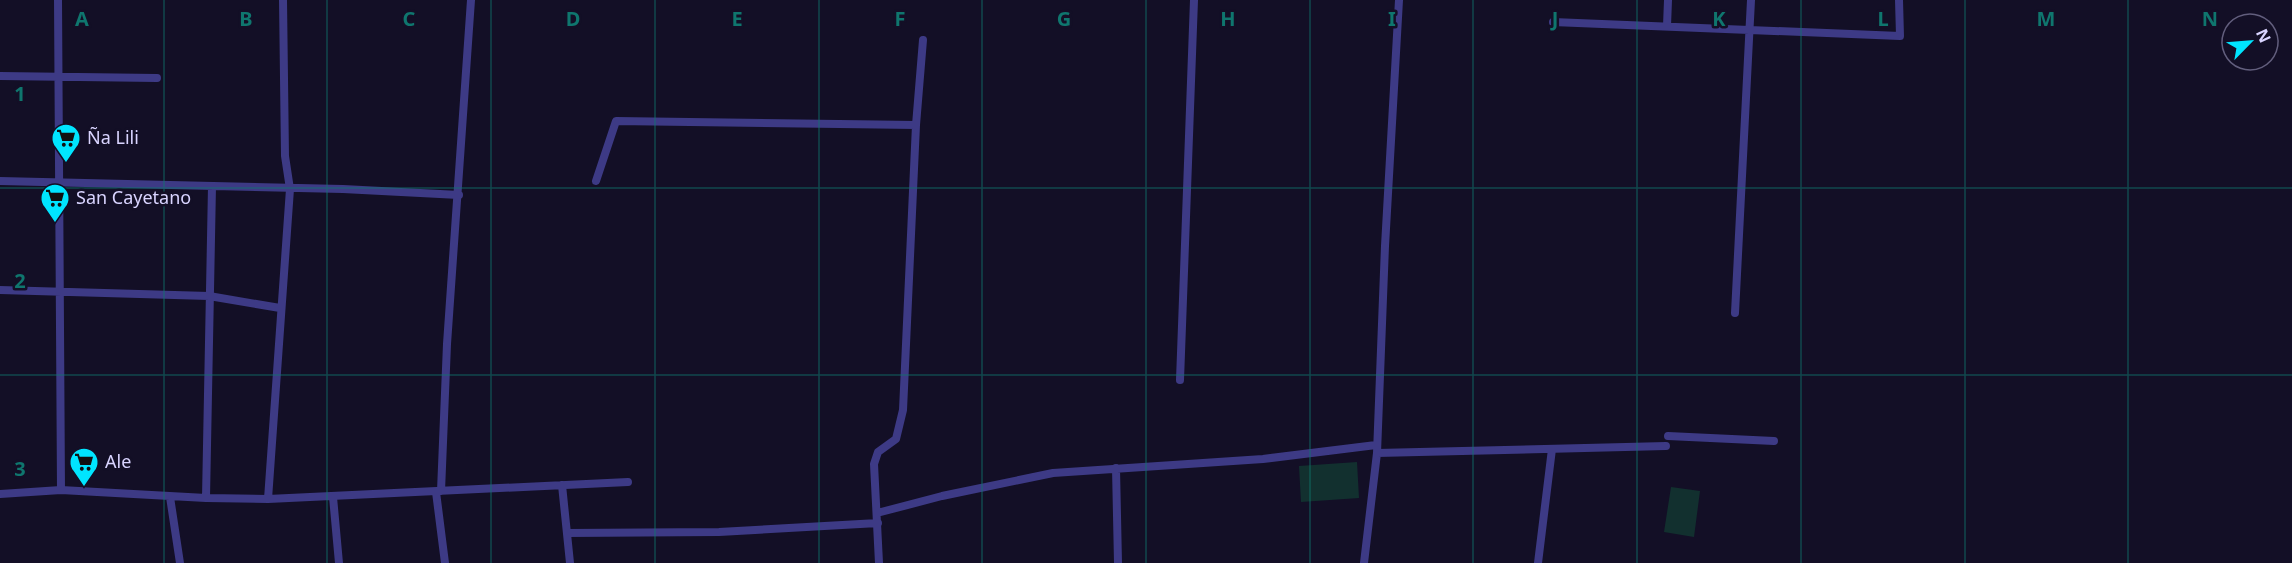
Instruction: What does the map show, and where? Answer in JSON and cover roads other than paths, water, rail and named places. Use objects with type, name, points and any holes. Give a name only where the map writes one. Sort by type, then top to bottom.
[{"type":"street","points":[[58,0],[60,490]]},
{"type":"street","points":[[268,499],[290,189],[285,156],[283,0]]},
{"type":"street","points":[[446,563],[438,491],[471,0]]},
{"type":"street","points":[[1180,380],[1194,0]]},
{"type":"street","points":[[1364,563],[1377,449],[1399,0]]},
{"type":"street","points":[[1667,26],[1668,0]]},
{"type":"street","points":[[1735,313],[1751,0]]},
{"type":"street","points":[[1553,22],[1900,36],[1899,0]]},
{"type":"street","points":[[879,563],[874,464],[877,454],[896,440],[903,410],[916,125],[923,40]]},
{"type":"street","points":[[0,76],[157,78]]},
{"type":"street","points":[[596,181],[616,121],[916,125]]},
{"type":"street","points":[[0,181],[459,195]]},
{"type":"street","points":[[206,498],[212,186]]},
{"type":"street","points":[[0,290],[210,296],[280,308]]},
{"type":"street","points":[[1668,436],[1774,441]]},
{"type":"street","points":[[878,513],[942,496],[1053,473],[1377,449],[1552,449],[1666,446]]},
{"type":"street","points":[[1538,563],[1552,449]]},
{"type":"street","points":[[1116,468],[1118,563]]},
{"type":"street","points":[[0,494],[60,490],[268,499],[628,482]]},
{"type":"street","points":[[562,485],[570,563]]},
{"type":"street","points":[[170,496],[180,563]]},
{"type":"street","points":[[333,497],[339,563]]},
{"type":"street","points":[[567,533],[719,532],[878,523]]},
{"type":"place","name":"Ña Lili","points":[[66,164]]},
{"type":"place","name":"San Cayetano","points":[[55,224]]},
{"type":"place","name":"Ale","points":[[84,488]]}]
